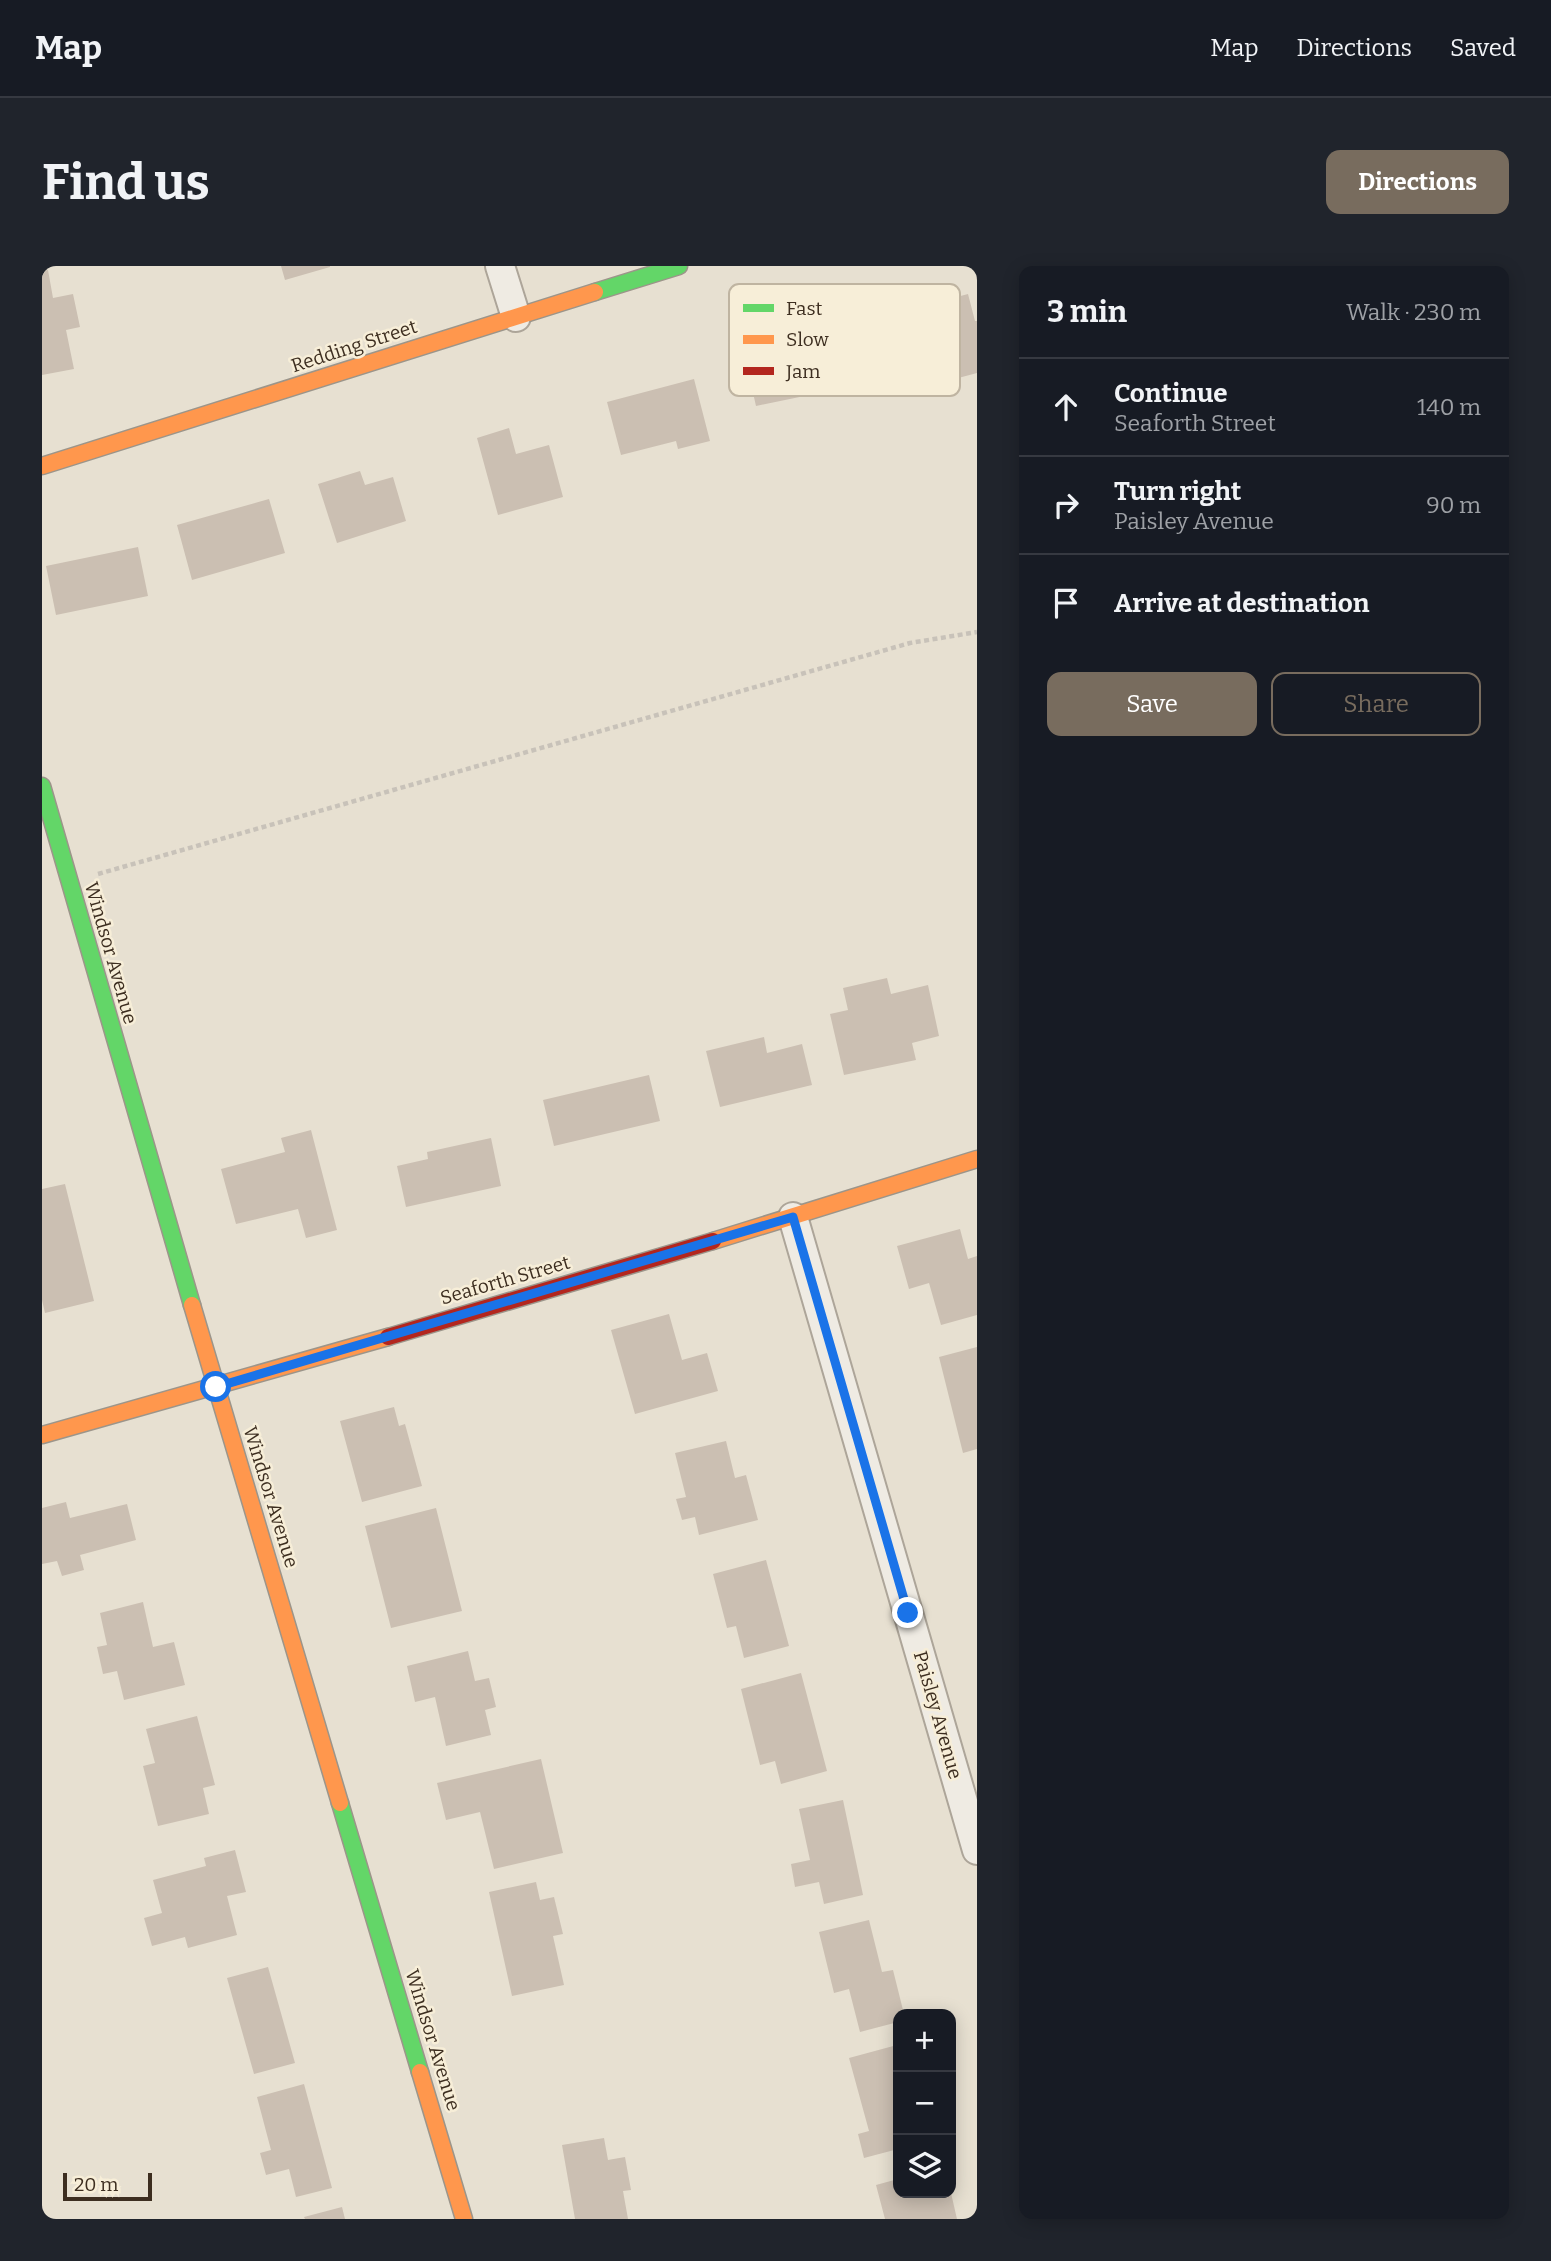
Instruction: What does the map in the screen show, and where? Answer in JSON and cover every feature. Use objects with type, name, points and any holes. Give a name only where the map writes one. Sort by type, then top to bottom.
[{"type":"street","points":[[500,266],[516,317]]},
{"type":"street","name":"Redding Street","points":[[42,466],[679,266]]},
{"type":"street","name":"Windsor Avenue","points":[[42,786],[216,1387],[464,2219]]},
{"type":"street","name":"Seaforth Street","points":[[42,1435],[216,1387],[793,1217],[977,1159]]},
{"type":"street","name":"Paisley Avenue","points":[[793,1217],[977,1850]]},
{"type":"path","points":[[68,882],[910,643],[977,632]]},
{"type":"building","points":[[281,266],[330,266],[330,267],[285,280]]},
{"type":"building","points":[[48,270],[53,298],[73,294],[80,327],[66,330],[74,369],[42,375],[42,271]]},
{"type":"building","points":[[968,294],[977,321],[977,373],[960,378],[960,296]]},
{"type":"building","points":[[694,379],[710,441],[678,449],[676,441],[621,455],[607,402]]},
{"type":"building","points":[[754,396],[804,396],[756,406]]},
{"type":"building","points":[[509,428],[516,454],[549,445],[563,497],[498,515],[477,438]]},
{"type":"building","points":[[360,471],[365,485],[393,477],[406,521],[337,543],[318,484]]},
{"type":"building","points":[[269,499],[285,553],[192,580],[177,525]]},
{"type":"building","points":[[138,547],[148,596],[56,615],[46,566]]},
{"type":"building","points":[[887,978],[891,994],[928,985],[939,1036],[912,1043],[916,1060],[844,1075],[830,1014],[848,1010],[843,988]]},
{"type":"building","points":[[764,1037],[767,1053],[802,1044],[812,1085],[720,1107],[706,1051]]},
{"type":"building","points":[[649,1075],[660,1121],[554,1146],[543,1100]]},
{"type":"building","points":[[311,1130],[337,1230],[306,1238],[298,1209],[236,1224],[221,1169],[285,1152],[281,1138]]},
{"type":"building","points":[[491,1138],[501,1186],[406,1207],[397,1166],[428,1159],[427,1152]]},
{"type":"building","points":[[65,1184],[94,1301],[45,1313],[42,1300],[42,1189]]},
{"type":"building","points":[[960,1229],[968,1259],[977,1256],[977,1315],[941,1325],[929,1283],[909,1289],[897,1246]]},
{"type":"building","points":[[669,1314],[682,1360],[707,1353],[718,1391],[635,1414],[611,1330]]},
{"type":"building","points":[[977,1347],[977,1449],[963,1453],[939,1357]]},
{"type":"building","points":[[394,1407],[399,1426],[405,1424],[422,1486],[362,1502],[340,1421]]},
{"type":"building","points":[[726,1441],[735,1478],[746,1475],[758,1520],[699,1535],[695,1517],[682,1520],[676,1499],[686,1497],[675,1453]]},
{"type":"building","points":[[66,1502],[70,1518],[127,1504],[136,1540],[80,1555],[84,1570],[62,1576],[57,1561],[42,1564],[42,1508]]},
{"type":"building","points":[[436,1508],[462,1611],[391,1628],[365,1526]]},
{"type":"building","points":[[766,1560],[789,1646],[744,1658],[736,1626],[727,1628],[713,1574]]},
{"type":"building","points":[[143,1602],[153,1647],[174,1642],[185,1685],[124,1700],[117,1671],[103,1674],[97,1647],[107,1645],[100,1613]]},
{"type":"building","points":[[468,1651],[475,1681],[489,1678],[496,1707],[485,1710],[491,1735],[446,1746],[435,1697],[415,1702],[407,1666]]},
{"type":"building","points":[[801,1673],[827,1771],[781,1784],[775,1761],[760,1765],[741,1689]]},
{"type":"building","points":[[197,1716],[215,1785],[203,1788],[209,1814],[158,1826],[143,1766],[155,1763],[146,1729]]},
{"type":"building","points":[[541,1759],[563,1853],[494,1869],[480,1812],[446,1820],[437,1783]]},
{"type":"building","points":[[843,1800],[863,1895],[824,1904],[819,1882],[795,1887],[791,1864],[810,1860],[799,1809]]},
{"type":"building","points":[[235,1850],[246,1892],[227,1896],[237,1935],[188,1948],[185,1937],[152,1946],[144,1918],[162,1913],[153,1880],[206,1866],[204,1858]]},
{"type":"building","points":[[536,1882],[540,1900],[554,1897],[563,1934],[553,1936],[564,1985],[512,1996],[489,1892]]},
{"type":"building","points":[[869,1920],[882,1972],[893,1970],[903,2009],[893,2009],[893,2023],[860,2032],[849,1989],[834,1993],[819,1932]]},
{"type":"building","points":[[268,1967],[295,2063],[254,2074],[227,1978]]},
{"type":"building","points":[[893,2046],[893,2150],[864,2158],[858,2134],[869,2131],[849,2058]]},
{"type":"building","points":[[304,2084],[332,2188],[296,2197],[289,2169],[266,2175],[260,2153],[271,2150],[257,2097]]},
{"type":"building","points":[[604,2138],[608,2160],[625,2157],[631,2190],[623,2191],[628,2219],[575,2219],[562,2145]]},
{"type":"building","points":[[893,2180],[893,2198],[952,2198],[957,2219],[885,2219],[876,2185]]},
{"type":"building","points":[[342,2207],[345,2219],[304,2217]]},
{"type":"traffic: fast","points":[[595,292],[679,266]]},
{"type":"traffic: fast","points":[[42,786],[192,1305]]},
{"type":"traffic: fast","points":[[340,1803],[420,2072]]},
{"type":"traffic: slow","points":[[42,466],[595,292]]},
{"type":"traffic: slow","points":[[713,1241],[977,1159]]},
{"type":"traffic: slow","points":[[192,1305],[340,1803]]},
{"type":"traffic: slow","points":[[42,1435],[388,1337]]},
{"type":"traffic: slow","points":[[420,2072],[464,2219]]},
{"type":"traffic: jam","points":[[388,1337],[713,1241]]},
{"type":"route","points":[[216,1387],[793,1217],[908,1613]]}]
